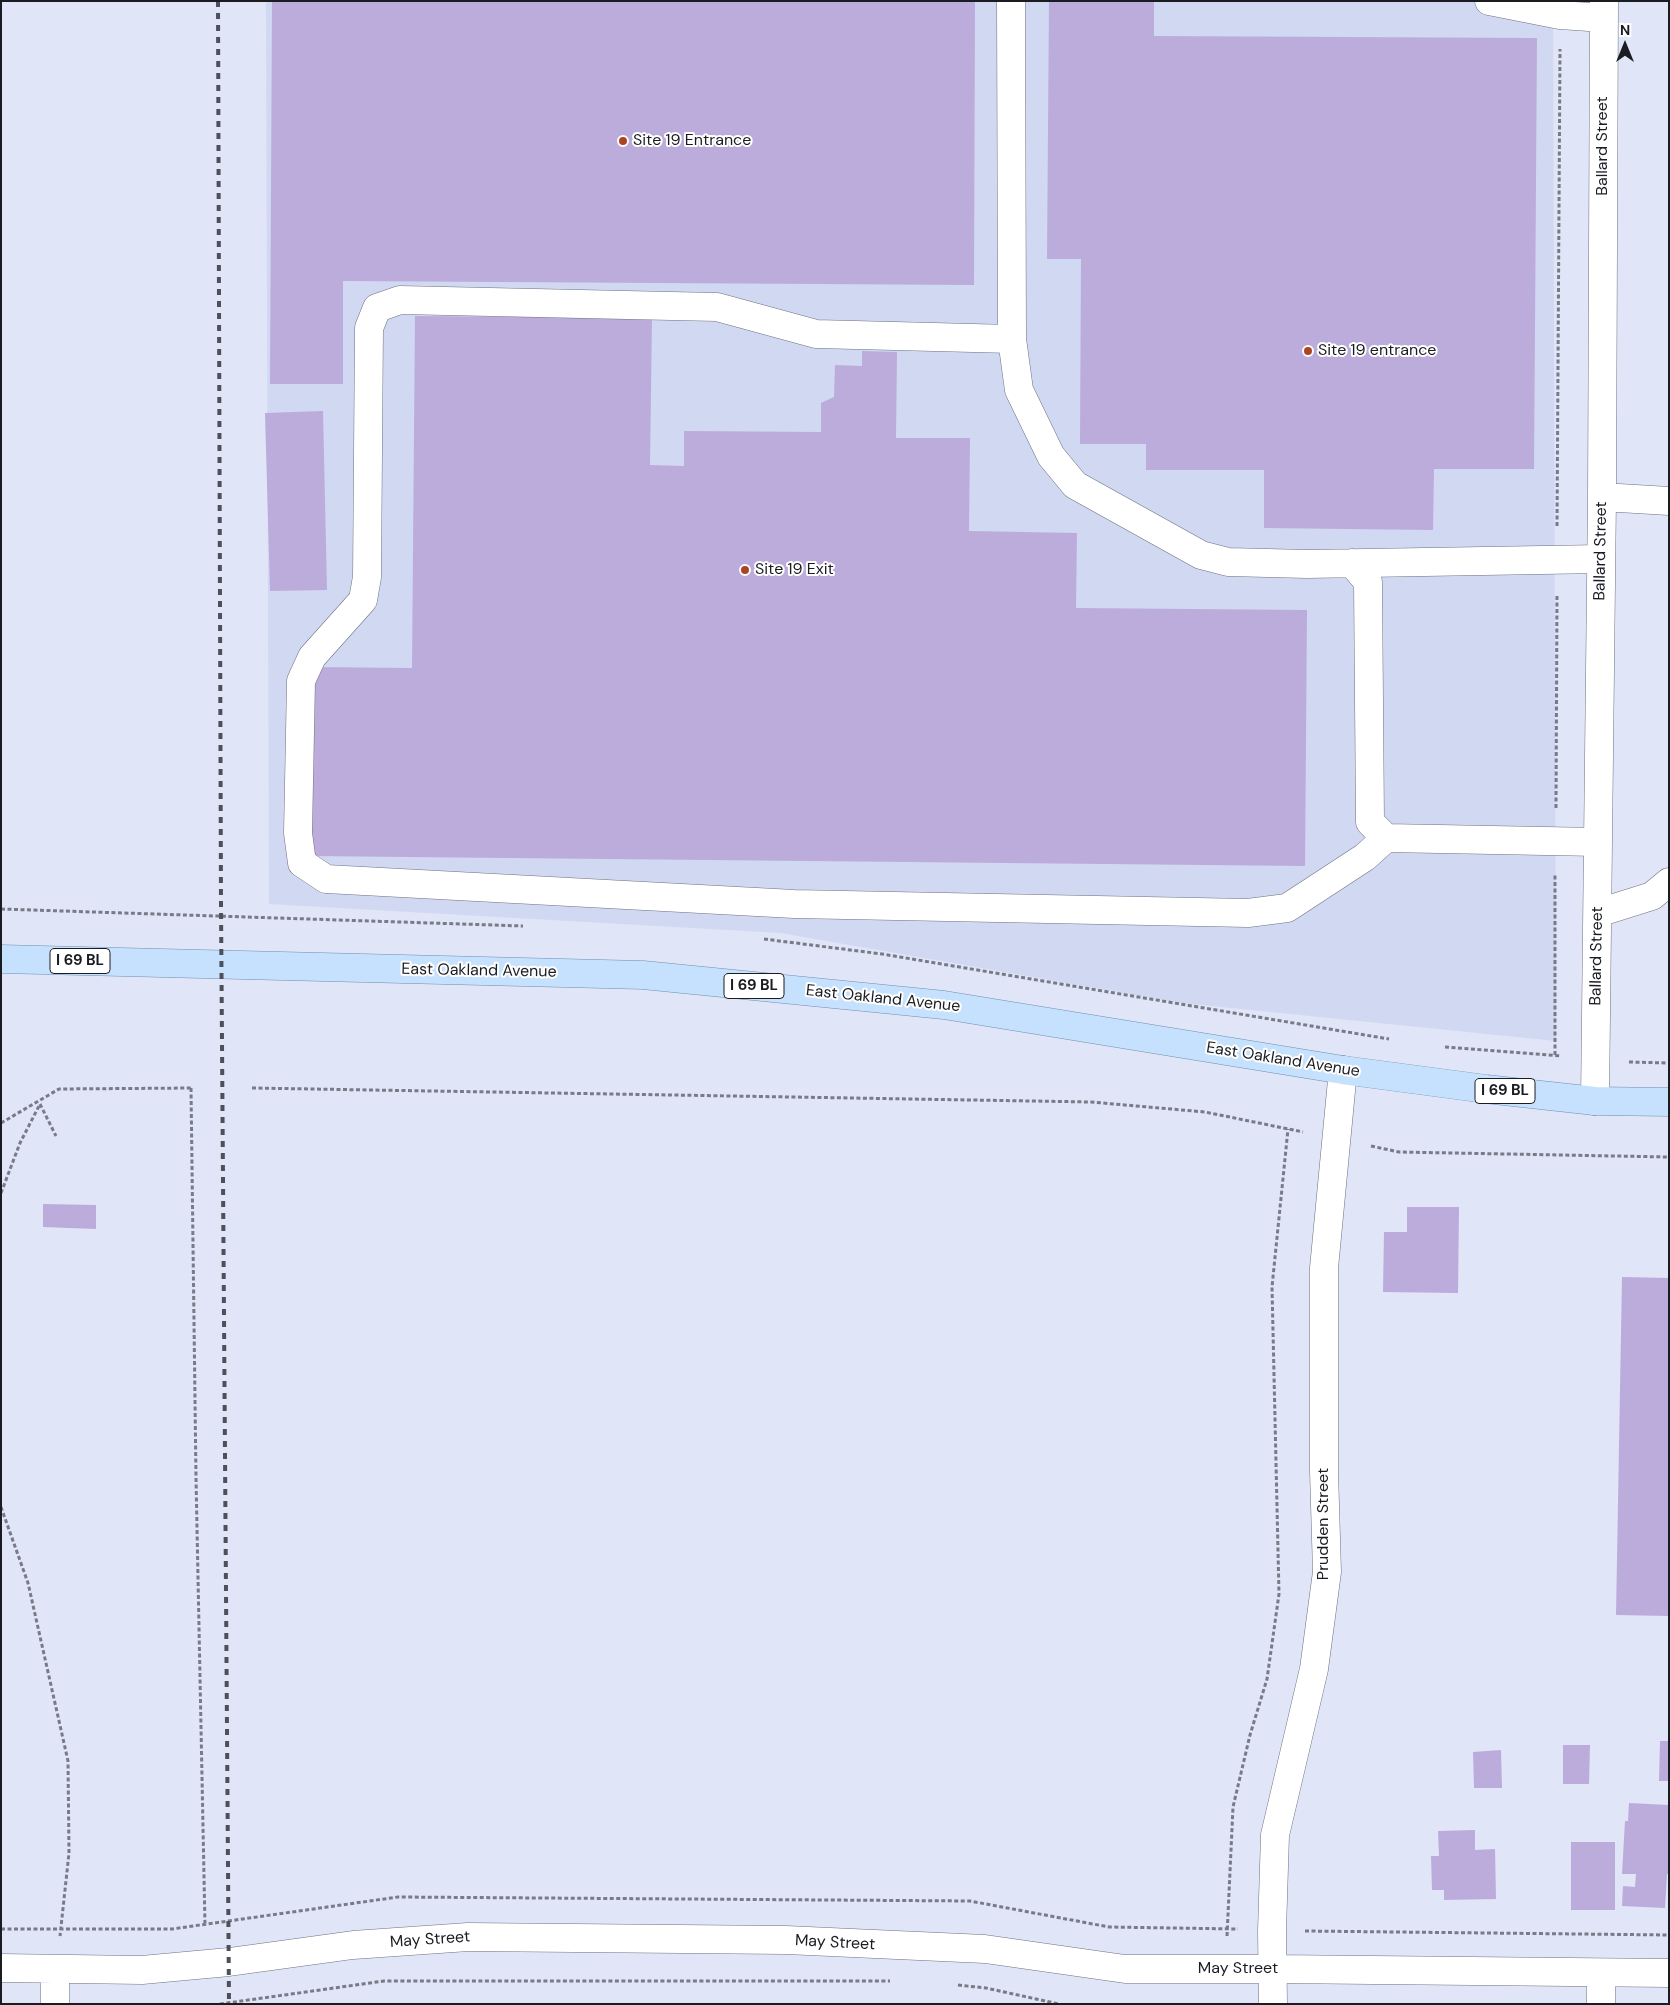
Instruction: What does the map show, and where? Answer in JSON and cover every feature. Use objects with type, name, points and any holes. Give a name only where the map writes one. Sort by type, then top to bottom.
[{"type":"main road","name":"East Oakland Avenue","points":[[1,959],[643,975],[944,1005],[1343,1070],[1595,1101],[1669,1102]]},
{"type":"street","points":[[1011,1],[1012,339],[1019,390],[1051,456],[1075,485],[1201,555],[1228,562],[1307,564],[1601,559]]},
{"type":"street","points":[[1489,1],[1560,15],[1604,10]]},
{"type":"street","name":"Ballard Street","points":[[1595,1101],[1602,498],[1604,10]]},
{"type":"street","points":[[1012,339],[816,334],[717,307],[400,300],[376,308],[369,328],[367,577],[363,600],[312,657],[301,681],[298,832],[302,863],[326,879],[794,904],[1248,913],[1287,908],[1365,857],[1386,838],[1598,842]]},
{"type":"street","points":[[1602,498],[1669,500]]},
{"type":"street","points":[[1352,563],[1368,582],[1370,822],[1386,838]]},
{"type":"street","points":[[1598,913],[1652,896],[1669,882]]},
{"type":"street","name":"Prudden Street","points":[[1273,2004],[1272,1931],[1275,1834],[1314,1669],[1327,1572],[1324,1471],[1324,1268],[1343,1070]]},
{"type":"street","name":"May Street","points":[[1,1968],[142,1970],[209,1964],[353,1945],[468,1937],[796,1941],[986,1950],[1124,1969],[1669,1974]]},
{"type":"street","points":[[55,2004],[56,1969]]},
{"type":"street","points":[[1601,1973],[1601,2004]]},
{"type":"path","points":[[1,1123],[59,1089],[192,1088],[196,1478],[205,1924],[209,1964]]},
{"type":"path","points":[[252,1088],[1091,1102],[1205,1112],[1400,1152],[1669,1157]]},
{"type":"path","points":[[39,1102],[56,1136]]},
{"type":"path","points":[[1,1193],[20,1143],[39,1102]]},
{"type":"path","points":[[1226,1969],[1233,1807],[1250,1735],[1268,1679],[1279,1594],[1272,1287],[1288,1129]]},
{"type":"path","points":[[1,1507],[28,1583],[68,1761],[70,1853],[56,1969]]},
{"type":"path","points":[[220,2004],[384,1981],[895,1982]]},
{"type":"path","points":[[951,1984],[986,1988],[1059,2004]]},
{"type":"shaded area","points":[[266,1],[1553,1],[1556,1041],[1182,1003],[781,933],[269,904]]},
{"type":"building","name":"Site 19 Entrance","points":[[272,1],[975,1],[974,285],[343,281],[343,384],[270,384]]},
{"type":"building","name":"Site 19 entrance","points":[[1049,1],[1154,1],[1154,36],[1537,38],[1534,469],[1434,469],[1433,530],[1264,528],[1264,470],[1146,470],[1146,444],[1080,444],[1081,259],[1047,259]]},
{"type":"building","name":"Site 19 Exit","points":[[415,316],[652,318],[650,465],[684,466],[684,431],[821,432],[821,403],[834,397],[835,365],[862,366],[862,351],[897,352],[896,438],[970,438],[969,531],[1077,533],[1076,608],[1307,610],[1305,866],[309,856],[311,667],[412,668]]},
{"type":"building","points":[[323,411],[327,590],[270,591],[265,413]]},
{"type":"building","points":[[43,1204],[96,1205],[96,1229],[43,1227]]},
{"type":"building","points":[[1407,1207],[1459,1207],[1458,1293],[1383,1292],[1384,1232],[1407,1232]]},
{"type":"building","points":[[1622,1277],[1669,1278],[1669,1616],[1616,1615]]},
{"type":"building","points":[[1660,1741],[1669,1741],[1669,1781],[1659,1781]]},
{"type":"building","points":[[1563,1745],[1590,1745],[1589,1784],[1563,1784]]},
{"type":"building","points":[[1501,1750],[1502,1788],[1474,1788],[1473,1752]]},
{"type":"building","points":[[1629,1803],[1669,1805],[1669,1874],[1667,1874],[1665,1908],[1622,1906],[1623,1886],[1635,1887],[1636,1874],[1622,1874],[1625,1821],[1628,1821]]},
{"type":"building","points":[[1475,1830],[1475,1850],[1495,1849],[1496,1899],[1444,1900],[1444,1890],[1432,1890],[1431,1856],[1439,1856],[1438,1831]]},
{"type":"building","points":[[1571,1842],[1615,1842],[1615,1910],[1571,1910]]},
{"type":"railway","points":[[218,1],[221,904],[229,2004]]},
{"type":"place","name":"Site 19 Entrance","points":[[623,141]]},
{"type":"place","name":"Site 19 entrance","points":[[1308,351]]},
{"type":"place","name":"Site 19 Exit","points":[[745,570]]}]
